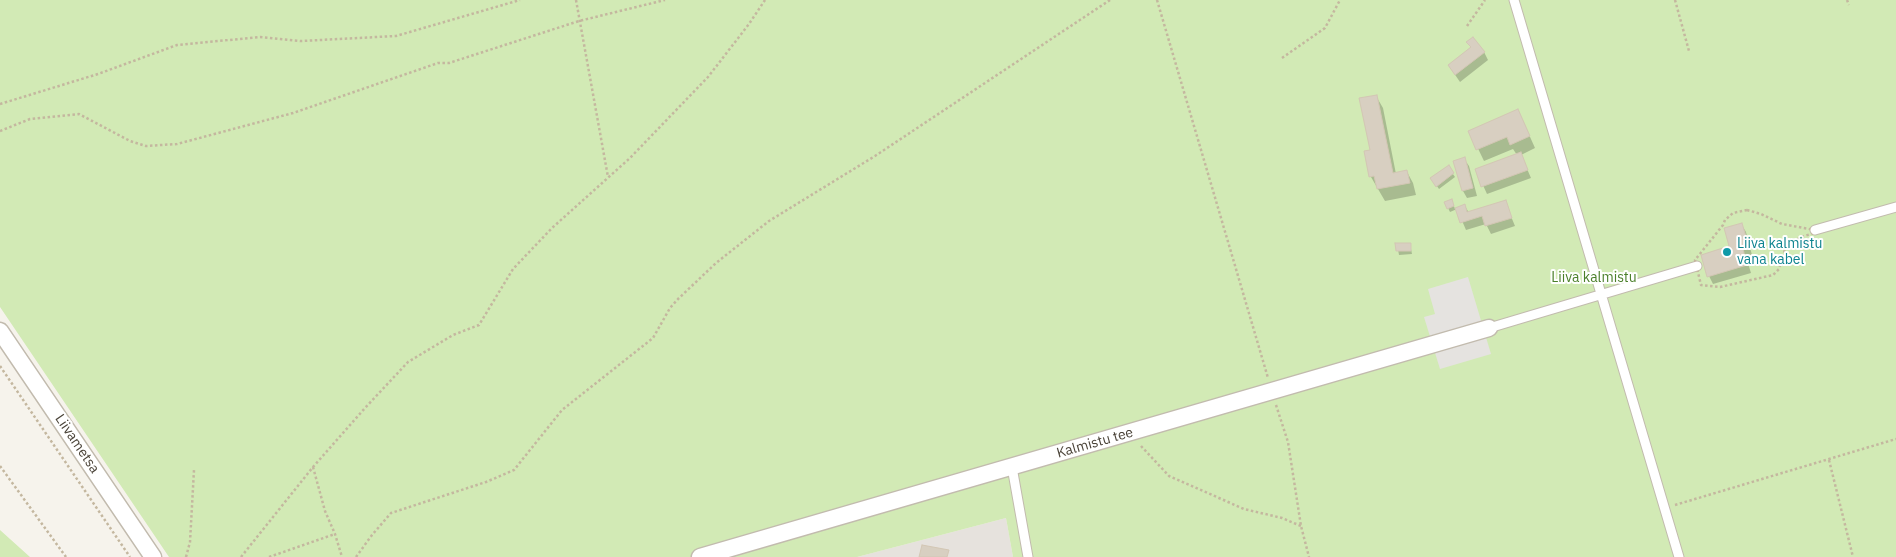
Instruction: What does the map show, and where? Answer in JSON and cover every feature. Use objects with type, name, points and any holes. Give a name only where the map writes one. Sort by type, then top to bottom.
[{"type":"street","name":"Kalmistu tee","points":[[700,557],[1489,328]]},
{"type":"street","name":"Liivametsa","points":[[0,331],[153,557]]},
{"type":"lane","points":[[1514,0],[1679,557]]},
{"type":"lane","points":[[1815,230],[1896,207]]},
{"type":"lane","points":[[1489,328],[1697,266]]},
{"type":"lane","points":[[1012,467],[1028,557]]},
{"type":"path","points":[[0,104],[98,74],[177,45],[260,37],[301,41],[396,36],[520,0]]},
{"type":"path","points":[[576,0],[578,21],[599,120],[608,177]]},
{"type":"path","points":[[0,131],[30,118],[79,114],[130,141],[146,146],[177,144],[293,113],[438,63],[449,64],[578,21],[665,0]]},
{"type":"path","points":[[241,557],[313,468],[408,362],[453,335],[479,325],[513,269],[552,228],[630,158],[708,77],[765,0]]},
{"type":"path","points":[[356,557],[372,535],[392,513],[486,482],[514,470],[562,410],[653,338],[678,299],[716,264],[768,221],[883,150],[1110,0]]},
{"type":"path","points":[[1157,0],[1288,442],[1301,526],[1309,557]]},
{"type":"path","points":[[1282,58],[1325,28],[1340,0]]},
{"type":"path","points":[[1467,26],[1485,0]]},
{"type":"path","points":[[1675,0],[1689,51]]},
{"type":"path","points":[[1847,0],[1849,5]]},
{"type":"path","points":[[1747,210],[1782,224],[1815,230],[1814,233],[1801,237],[1786,246],[1779,269],[1774,275],[1720,287],[1701,285],[1695,260],[1725,220],[1733,213],[1747,210]]},
{"type":"path","points":[[0,366],[130,557]]},
{"type":"path","points":[[1129,433],[1169,476],[1244,509],[1282,518],[1301,526]]},
{"type":"path","points":[[1665,508],[1896,439]]},
{"type":"path","points":[[1828,460],[1853,557]]},
{"type":"path","points":[[0,466],[66,557]]},
{"type":"path","points":[[313,468],[325,511],[342,557]]},
{"type":"path","points":[[186,557],[190,542],[194,470]]},
{"type":"path","points":[[269,557],[335,534]]},
{"type":"shaded area","points":[[1468,277],[1491,354],[1440,369],[1424,317],[1435,314],[1428,289]]},
{"type":"shaded area","points":[[1006,518],[1013,557],[857,557]]},
{"type":"green space","name":"Liiva kalmistu","points":[[0,0],[1896,0],[1896,557],[1013,557],[1006,518],[857,557],[169,557],[0,307]]},
{"type":"green space","points":[[0,530],[30,557],[0,557]]},
{"type":"building","points":[[1473,37],[1485,52],[1455,75],[1448,65],[1471,47],[1466,42]]},
{"type":"building","points":[[1377,95],[1393,173],[1407,170],[1410,183],[1377,189],[1374,176],[1369,177],[1364,151],[1370,150],[1359,98]]},
{"type":"building","points":[[1518,109],[1530,136],[1510,145],[1507,137],[1476,150],[1468,131]]},
{"type":"building","points":[[1521,152],[1528,170],[1481,187],[1475,169]]},
{"type":"building","points":[[1465,157],[1473,188],[1462,191],[1453,161]]},
{"type":"building","points":[[1449,165],[1454,173],[1436,187],[1430,178]]},
{"type":"building","points":[[1452,199],[1454,206],[1447,209],[1444,202]]},
{"type":"building","points":[[1506,200],[1512,218],[1485,226],[1482,216],[1460,223],[1455,208],[1465,204],[1467,212]]},
{"type":"building","name":"Liiva kalmistu vana kabel","points":[[1742,223],[1749,247],[1743,249],[1747,265],[1707,277],[1701,255],[1729,246],[1724,228]]},
{"type":"building","points":[[1395,243],[1411,243],[1411,251],[1396,251]]},
{"type":"building","points":[[922,545],[949,550],[947,557],[919,557]]},
{"type":"place","name":"Liiva kalmistu vana kabel","points":[[1727,252]]}]
